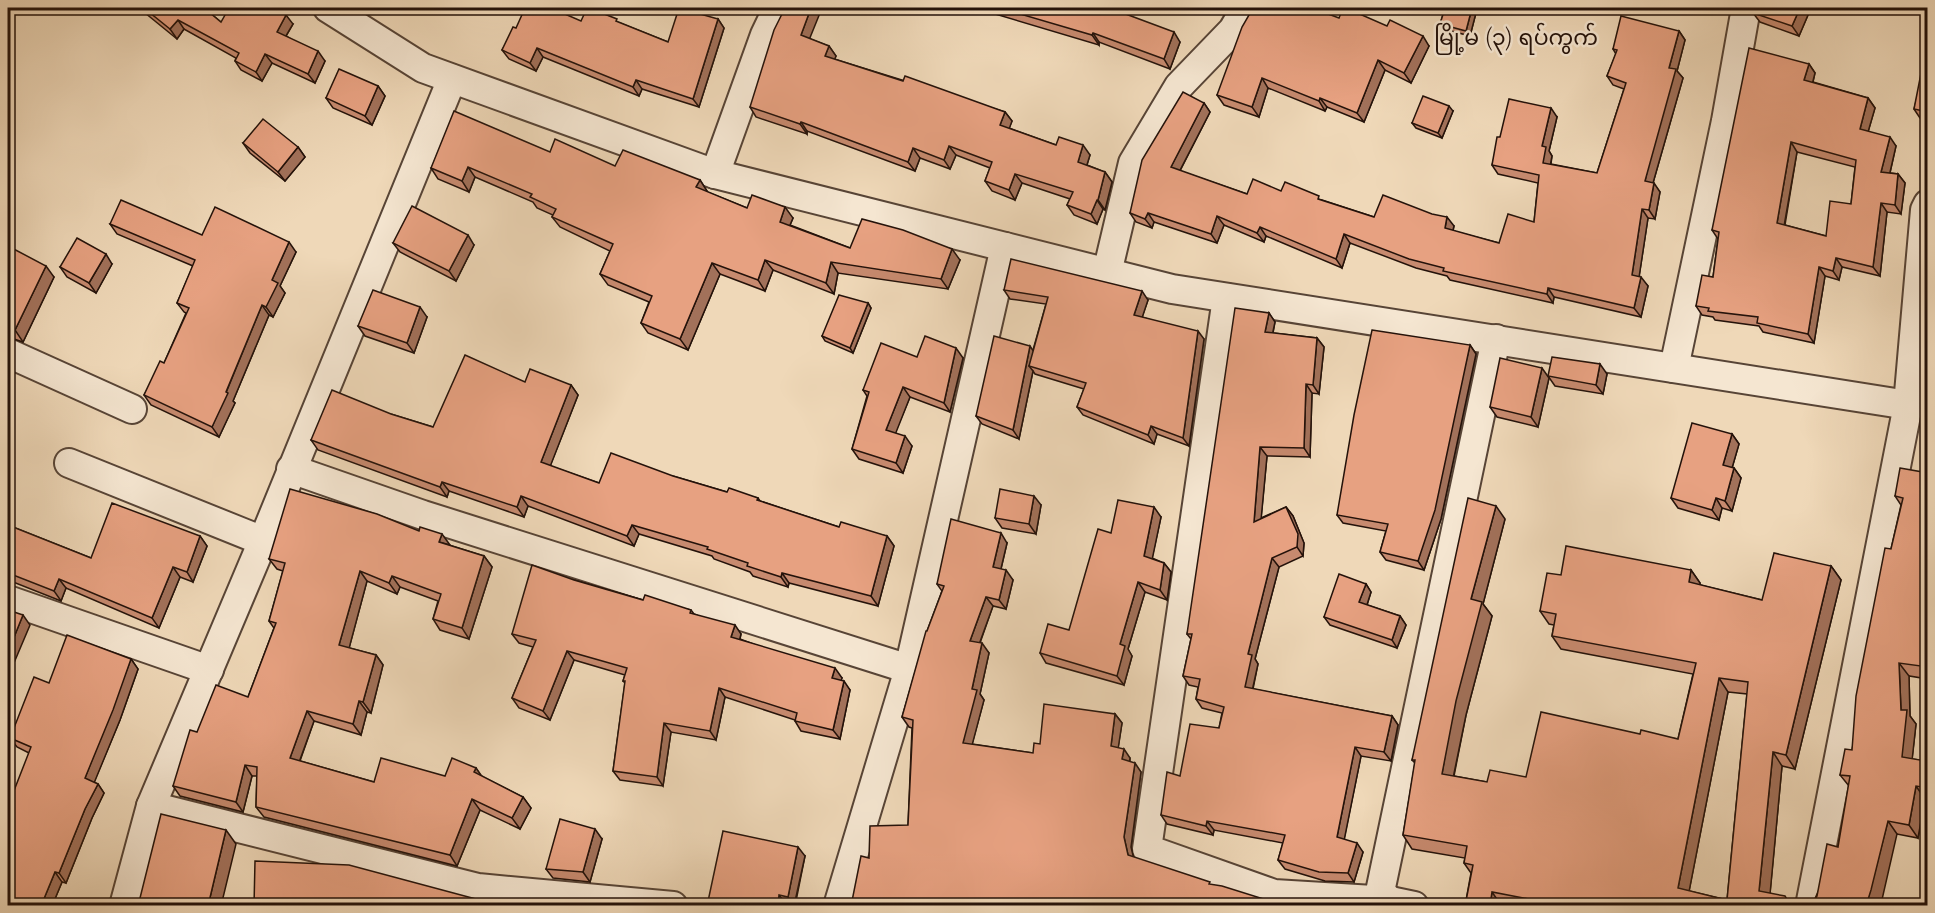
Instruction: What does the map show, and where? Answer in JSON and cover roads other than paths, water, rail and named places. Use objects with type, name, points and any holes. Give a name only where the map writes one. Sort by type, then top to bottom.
[{"type":"street","points":[[715,174],[765,35],[778,8]]},
{"type":"street","points":[[1107,273],[1133,162],[1179,86],[1233,30],[1246,8]]},
{"type":"street","points":[[1674,368],[1726,121],[1746,8]]},
{"type":"street","points":[[344,12],[423,68],[715,174],[1107,273],[1172,289],[1908,405]]},
{"type":"street","points":[[123,906],[151,806],[452,79]]},
{"type":"street","points":[[1810,906],[1908,405],[1925,210],[1928,204]]},
{"type":"street","points":[[838,906],[909,669],[1005,247]]},
{"type":"street","points":[[1227,298],[1147,849],[1274,894],[1397,904]]},
{"type":"street","points":[[1397,904],[1380,892],[1496,339]]},
{"type":"street","points":[[8,352],[132,409]]},
{"type":"street","points":[[69,463],[262,541]]},
{"type":"street","points":[[291,469],[423,514],[909,669]]},
{"type":"street","points":[[8,600],[209,670]]},
{"type":"street","points":[[151,806],[478,888],[673,906]]},
{"type":"district","name":"မြို့မ (၃) ရပ်ကွက်","points":[[1516,38]]}]
